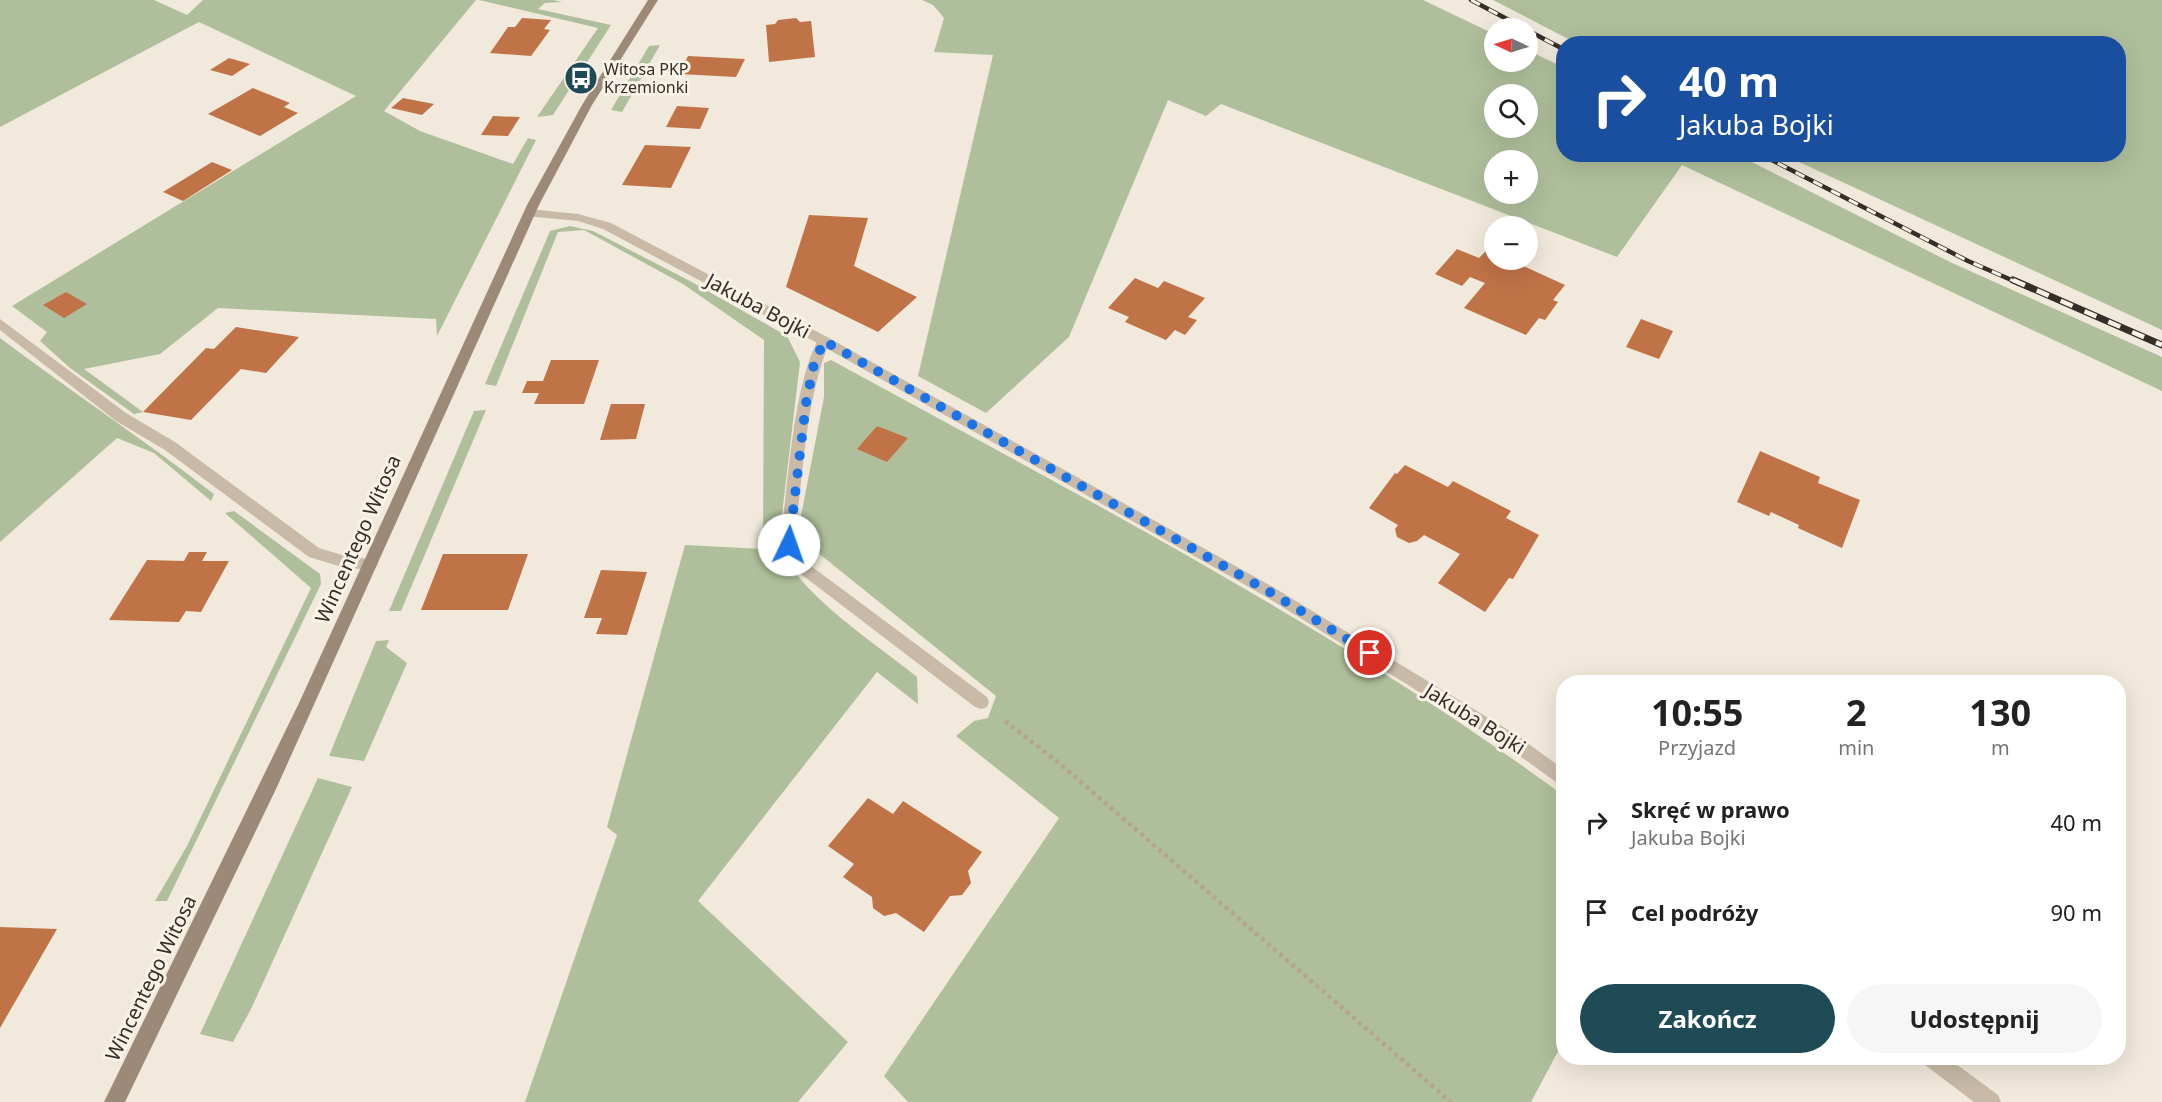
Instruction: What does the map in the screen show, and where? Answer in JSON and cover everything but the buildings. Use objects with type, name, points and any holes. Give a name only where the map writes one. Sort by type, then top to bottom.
[{"type":"street","name":"Wincentego Witosa","points":[[114,1102],[173,987],[370,564],[529,213],[568,137],[653,0]]},
{"type":"street","name":"Jakuba Bojki","points":[[529,213],[565,214],[587,218],[607,226],[824,341],[1268,591],[1512,741],[1556,774]]},
{"type":"street","points":[[0,323],[121,417],[170,446],[314,552],[342,561],[370,564]]},
{"type":"street","points":[[824,341],[814,364],[806,403],[789,545],[802,567],[981,702]]},
{"type":"street","points":[[1942,1065],[1992,1102]]},
{"type":"path","points":[[981,702],[1059,764],[1451,1102]]},
{"type":"green space","points":[[0,0],[154,0],[187,15],[203,0],[476,0],[384,111],[420,131],[513,164],[528,138],[536,140],[437,336],[436,319],[218,308],[160,354],[84,369],[143,412],[134,414],[70,368],[40,341],[47,332],[12,306],[356,96],[199,22],[0,127]]},
{"type":"green space","points":[[479,0],[553,0],[562,2],[545,3],[538,9],[611,25],[553,115],[537,117],[598,28]]},
{"type":"green space","points":[[922,0],[1423,0],[1484,29],[1484,72],[1538,72],[1538,55],[1556,64],[1556,162],[1752,162],[1950,262],[2162,357],[2162,391],[1682,165],[1617,257],[1538,226],[1538,216],[1511,216],[1221,104],[1206,116],[1168,100],[1069,337],[986,413],[918,376],[993,55],[934,52],[944,18],[933,5]]},
{"type":"green space","points":[[1493,0],[2162,0],[2162,330],[1799,162],[2126,162],[2126,36],[1562,36],[1538,23],[1538,18],[1528,18]]},
{"type":"green space","points":[[660,45],[622,112],[611,110],[649,46]]},
{"type":"green space","points":[[570,226],[593,231],[690,281],[787,336],[800,362],[778,548],[806,585],[823,602],[917,677],[918,704],[877,672],[698,901],[848,1042],[798,1102],[525,1102],[617,835],[607,827],[685,545],[763,549],[764,340],[683,284],[584,230],[558,232],[496,386],[485,384],[550,231]]},
{"type":"green space","points":[[0,338],[214,494],[211,501],[154,453],[117,438],[0,542]]},
{"type":"green space","points":[[831,360],[1112,513],[1296,619],[1387,675],[1556,790],[1556,1055],[1531,1102],[908,1102],[884,1076],[1059,818],[956,736],[974,721],[988,718],[996,696],[812,548],[800,535],[801,516],[824,397],[824,363]]},
{"type":"green space","points":[[486,410],[401,611],[389,611],[474,411]]},
{"type":"green space","points":[[234,511],[320,574],[321,584],[167,901],[155,901],[187,846],[311,588],[225,513]]},
{"type":"green space","points":[[389,640],[386,647],[407,663],[364,761],[329,756],[376,641]]},
{"type":"green space","points":[[318,778],[352,787],[251,1009],[233,1042],[200,1034]]},
{"type":"railway","points":[[1471,0],[1505,18]]},
{"type":"railway","points":[[1538,36],[1556,45]]},
{"type":"railway","points":[[1776,162],[1968,261],[2016,282]]},
{"type":"railway","points":[[2013,280],[2162,345]]},
{"type":"place","name":"Witosa PKP Krzemionki","points":[[581,78]]},
{"type":"route","points":[[789,545],[789,527],[806,403],[814,364],[824,341],[1268,591],[1370,653]]}]
